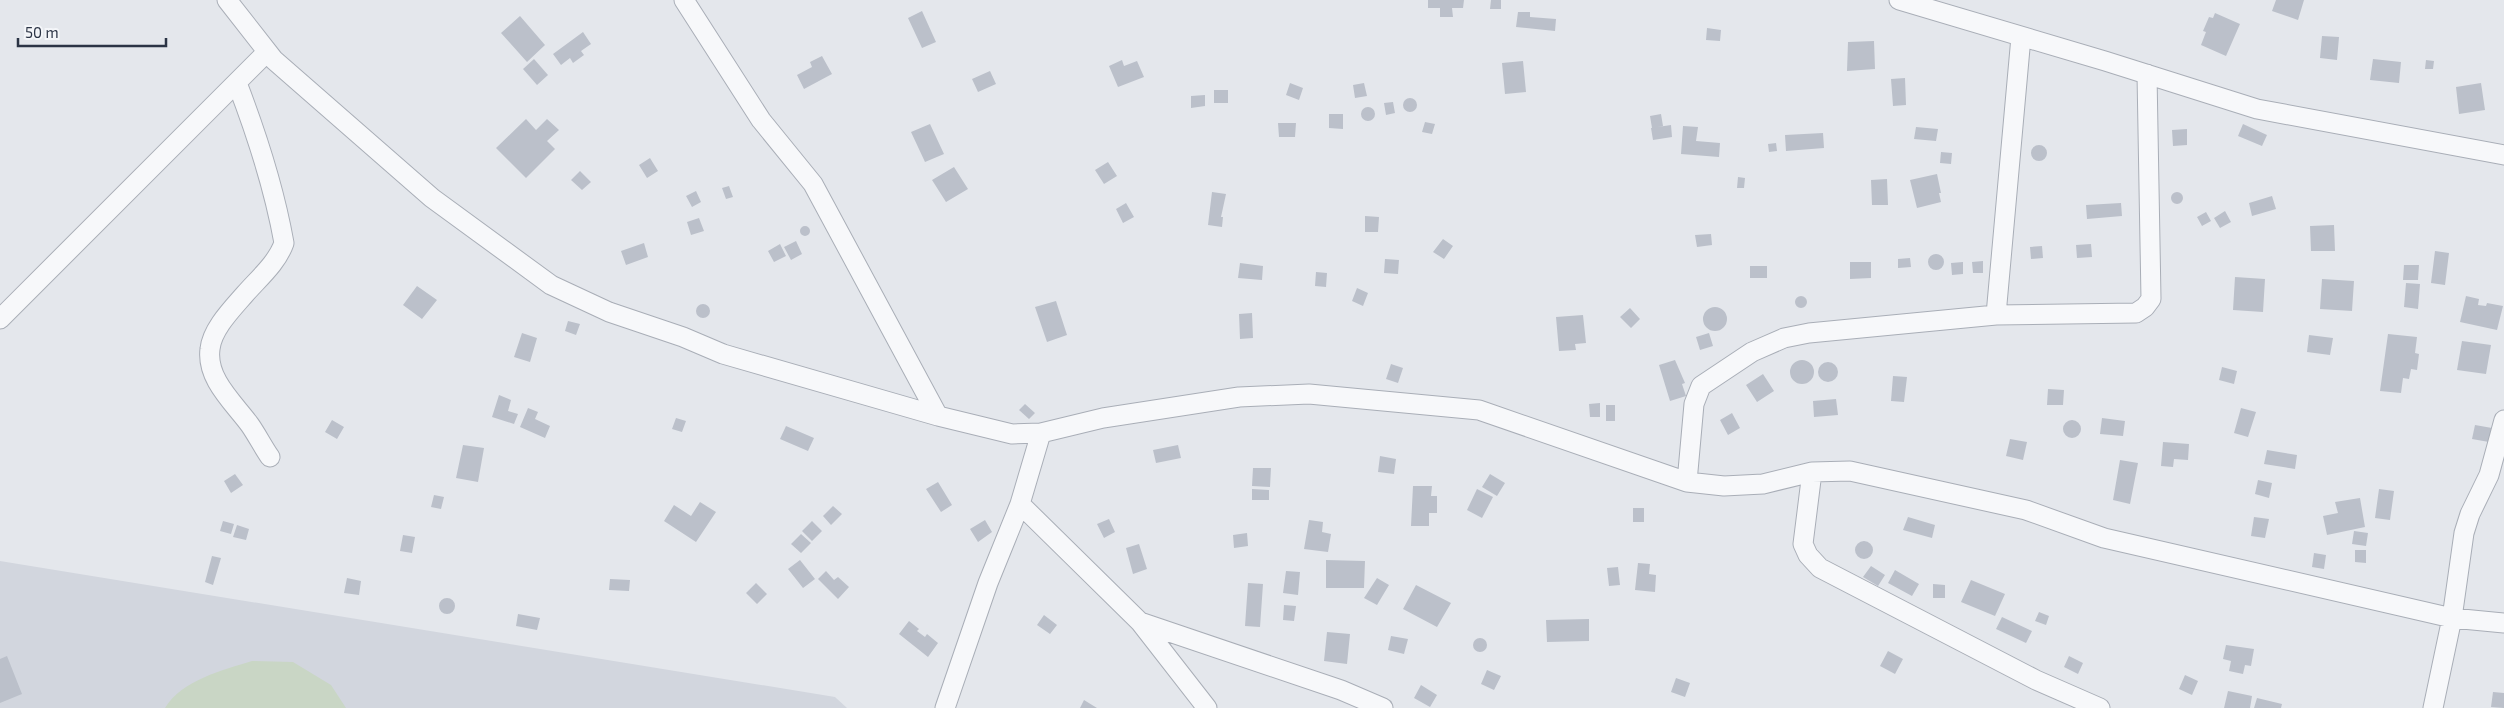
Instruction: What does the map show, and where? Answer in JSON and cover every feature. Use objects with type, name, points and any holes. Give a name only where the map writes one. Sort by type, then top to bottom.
[{"type":"street","points":[[227,0],[274,60],[432,198],[551,285],[609,312],[683,337],[723,354],[938,416],[1012,434],[1041,433],[1103,418],[1240,397],[1309,394],[1479,410],[1687,482],[1724,486],[1763,484],[1812,472],[1850,471],[2026,510],[2104,538],[2452,618],[2504,622]]},
{"type":"street","points":[[684,0],[761,120],[813,184],[938,416]]},
{"type":"street","points":[[1899,0],[2258,109],[2504,155]]},
{"type":"street","points":[[1996,315],[2021,37]]},
{"type":"street","points":[[0,318],[267,52]]},
{"type":"street","points":[[1687,482],[1696,395],[1701,386],[1752,352],[1784,338],[1809,333],[1996,315],[2136,313],[2145,307],[2151,299],[2147,74]]},
{"type":"street","points":[[237,83],[264,156],[284,242],[271,266],[216,332],[210,349],[212,369],[218,382],[270,457]]},
{"type":"street","points":[[2433,708],[2452,618],[2464,533],[2470,514],[2489,475],[2504,420]]},
{"type":"street","points":[[945,708],[988,583],[1020,504],[1041,433]]},
{"type":"street","points":[[1812,472],[1802,544],[1808,555],[1820,568],[2036,680],[2100,708]]},
{"type":"street","points":[[1020,504],[1140,622],[1207,708]]},
{"type":"street","points":[[1140,622],[1341,690],[1383,708]]},
{"type":"shaded area","points":[[0,561],[835,697],[847,708],[0,708]]},
{"type":"green space","points":[[252,661],[293,662],[331,685],[346,708],[165,708],[172,698],[192,683],[216,672]]},
{"type":"building","points":[[1428,0],[1464,0],[1463,8],[1452,8],[1453,17],[1440,17],[1440,8],[1428,8]]},
{"type":"building","points":[[1491,0],[1501,0],[1501,9],[1490,9]]},
{"type":"building","points":[[2276,0],[2304,0],[2298,20],[2272,11]]},
{"type":"building","points":[[922,11],[936,42],[922,48],[908,18]]},
{"type":"building","points":[[1518,12],[1530,12],[1530,17],[1556,19],[1555,31],[1516,27]]},
{"type":"building","points":[[2215,13],[2240,24],[2226,56],[2201,45],[2206,32],[2203,31],[2209,17],[2213,18]]},
{"type":"building","points":[[520,16],[545,45],[527,62],[501,33]]},
{"type":"building","points":[[1707,28],[1721,30],[1720,41],[1706,40]]},
{"type":"building","points":[[583,32],[591,44],[581,51],[584,55],[573,63],[570,58],[561,65],[553,54]]},
{"type":"building","points":[[2322,36],[2339,37],[2337,60],[2320,58]]},
{"type":"building","points":[[1874,41],[1875,69],[1847,71],[1848,42]]},
{"type":"building","points":[[822,56],[832,74],[804,89],[797,75],[812,67],[810,62]]},
{"type":"building","points":[[534,59],[548,75],[537,85],[523,69]]},
{"type":"building","points":[[2373,59],[2401,62],[2399,83],[2370,80]]},
{"type":"building","points":[[1122,60],[1124,66],[1137,61],[1144,77],[1118,87],[1109,66]]},
{"type":"building","points":[[2426,60],[2434,61],[2433,69],[2425,69]]},
{"type":"building","points":[[1523,61],[1526,92],[1505,94],[1502,63]]},
{"type":"building","points":[[990,71],[996,84],[978,92],[972,79]]},
{"type":"building","points":[[1905,78],[1906,105],[1893,106],[1891,79]]},
{"type":"building","points":[[1290,83],[1303,88],[1299,100],[1286,95]]},
{"type":"building","points":[[1364,83],[1367,96],[1355,98],[1353,85]]},
{"type":"building","points":[[2481,83],[2485,110],[2459,114],[2456,87]]},
{"type":"building","points":[[1214,90],[1228,90],[1228,103],[1214,103]]},
{"type":"building","points":[[1205,95],[1205,106],[1191,108],[1191,96]]},
{"type":"building","points":[[1407,98],[1413,98],[1417,105],[1413,112],[1407,112],[1403,108],[1403,102]]},
{"type":"building","points":[[1393,102],[1395,113],[1386,115],[1384,103]]},
{"type":"building","points":[[1365,107],[1371,107],[1375,114],[1371,121],[1365,121],[1361,117],[1361,111]]},
{"type":"building","points":[[1329,114],[1343,114],[1343,129],[1329,128]]},
{"type":"building","points":[[1661,114],[1663,126],[1652,128],[1650,116]]},
{"type":"building","points":[[526,119],[536,130],[547,119],[559,130],[547,141],[555,149],[526,178],[496,148]]},
{"type":"building","points":[[1425,122],[1435,124],[1432,134],[1422,132]]},
{"type":"building","points":[[1278,123],[1296,123],[1295,137],[1279,137]]},
{"type":"building","points":[[930,124],[944,154],[925,162],[911,132]]},
{"type":"building","points":[[2243,124],[2267,135],[2262,146],[2238,136]]},
{"type":"building","points":[[1671,125],[1672,137],[1653,140],[1651,128]]},
{"type":"building","points":[[1683,126],[1698,127],[1696,141],[1720,143],[1719,157],[1681,154]]},
{"type":"building","points":[[1916,127],[1938,129],[1936,141],[1914,139]]},
{"type":"building","points":[[2187,129],[2187,145],[2173,146],[2172,130]]},
{"type":"building","points":[[1823,133],[1824,148],[1786,151],[1785,135]]},
{"type":"building","points":[[1776,143],[1777,151],[1769,152],[1768,144]]},
{"type":"building","points":[[2039,145],[2045,147],[2047,153],[2045,159],[2039,161],[2033,159],[2031,153],[2033,147]]},
{"type":"building","points":[[1941,152],[1952,153],[1951,164],[1940,163]]},
{"type":"building","points":[[650,158],[658,171],[647,178],[639,165]]},
{"type":"building","points":[[1108,162],[1117,176],[1104,184],[1095,170]]},
{"type":"building","points":[[954,167],[968,189],[946,202],[932,180]]},
{"type":"building","points":[[580,171],[591,182],[582,190],[571,180]]},
{"type":"building","points":[[1937,174],[1941,202],[1917,208],[1910,180]]},
{"type":"building","points":[[1738,177],[1745,178],[1744,188],[1737,188]]},
{"type":"building","points":[[1887,179],[1888,205],[1872,205],[1871,180]]},
{"type":"building","points":[[729,186],[733,197],[726,199],[722,188]]},
{"type":"building","points":[[696,191],[701,202],[692,207],[686,196]]},
{"type":"building","points":[[1212,192],[1226,194],[1221,217],[1223,217],[1222,227],[1208,225]]},
{"type":"building","points":[[2177,192],[2183,198],[2177,204],[2171,198]]},
{"type":"building","points":[[2272,196],[2276,209],[2252,216],[2249,203]]},
{"type":"building","points":[[1126,203],[1134,217],[1123,223],[1116,209]]},
{"type":"building","points":[[2121,203],[2122,216],[2087,219],[2086,205]]},
{"type":"building","points":[[2225,211],[2231,222],[2220,228],[2214,218]]},
{"type":"building","points":[[2206,212],[2211,221],[2202,226],[2197,217]]},
{"type":"building","points":[[1365,216],[1379,217],[1378,232],[1365,232]]},
{"type":"building","points":[[699,218],[704,231],[691,235],[687,222]]},
{"type":"building","points":[[2334,225],[2335,251],[2311,251],[2310,226]]},
{"type":"building","points":[[805,226],[810,231],[805,236],[800,231]]},
{"type":"building","points":[[1711,234],[1712,245],[1697,247],[1695,235]]},
{"type":"building","points":[[1443,239],[1453,246],[1444,259],[1433,252]]},
{"type":"building","points":[[796,241],[802,254],[791,260],[784,247]]},
{"type":"building","points":[[644,243],[648,257],[626,265],[621,251]]},
{"type":"building","points":[[780,244],[786,256],[774,262],[768,251]]},
{"type":"building","points":[[2091,244],[2092,257],[2077,258],[2076,245]]},
{"type":"building","points":[[2042,246],[2043,258],[2031,259],[2030,247]]},
{"type":"building","points":[[2435,251],[2449,253],[2445,285],[2431,283]]},
{"type":"building","points":[[1936,254],[1942,256],[1944,262],[1942,268],[1936,270],[1930,268],[1928,262],[1930,256]]},
{"type":"building","points":[[1910,258],[1911,267],[1898,268],[1898,259]]},
{"type":"building","points":[[1385,259],[1399,260],[1398,274],[1384,273]]},
{"type":"building","points":[[1983,261],[1983,273],[1973,273],[1972,262]]},
{"type":"building","points":[[1850,262],[1871,262],[1871,278],[1850,279]]},
{"type":"building","points":[[1963,262],[1963,274],[1952,275],[1951,263]]},
{"type":"building","points":[[1240,263],[1263,266],[1262,280],[1238,278]]},
{"type":"building","points":[[2404,265],[2419,265],[2418,280],[2403,280]]},
{"type":"building","points":[[1750,266],[1767,266],[1767,278],[1750,278]]},
{"type":"building","points":[[1316,272],[1327,273],[1326,287],[1315,286]]},
{"type":"building","points":[[2235,277],[2265,279],[2263,312],[2233,310]]},
{"type":"building","points":[[2322,279],[2354,281],[2352,311],[2320,309]]},
{"type":"building","points":[[2406,283],[2420,284],[2418,309],[2404,307]]},
{"type":"building","points":[[417,286],[437,300],[422,319],[403,305]]},
{"type":"building","points":[[1357,288],[1368,293],[1363,306],[1352,301]]},
{"type":"building","points":[[1803,296],[1806,297],[1806,307],[1799,308],[1796,307],[1795,300],[1796,297]]},
{"type":"building","points":[[2466,296],[2479,299],[2478,305],[2486,306],[2487,303],[2503,306],[2497,330],[2460,322]]},
{"type":"building","points":[[1056,301],[1067,335],[1047,342],[1035,307]]},
{"type":"building","points":[[703,304],[708,306],[710,311],[708,316],[703,318],[698,316],[696,311],[698,306]]},
{"type":"building","points":[[1715,307],[1724,310],[1727,319],[1724,328],[1715,331],[1706,328],[1703,319],[1706,310]]},
{"type":"building","points":[[1630,308],[1640,319],[1631,328],[1620,317]]},
{"type":"building","points":[[1252,313],[1253,338],[1240,339],[1239,314]]},
{"type":"building","points":[[1583,315],[1586,343],[1575,344],[1576,350],[1559,351],[1556,317]]},
{"type":"building","points":[[568,321],[580,324],[576,335],[565,331]]},
{"type":"building","points":[[522,333],[537,338],[530,362],[514,357]]},
{"type":"building","points":[[1709,333],[1713,346],[1700,350],[1696,337]]},
{"type":"building","points":[[2388,334],[2417,337],[2415,353],[2419,354],[2417,370],[2411,369],[2409,379],[2403,378],[2401,393],[2380,391]]},
{"type":"building","points":[[2309,335],[2333,338],[2330,355],[2307,352]]},
{"type":"building","points":[[2462,341],[2491,345],[2486,374],[2457,370]]},
{"type":"building","points":[[1675,360],[1685,383],[1682,384],[1686,396],[1670,401],[1659,365]]},
{"type":"building","points":[[1802,360],[1807,361],[1813,367],[1813,377],[1807,383],[1802,384],[1797,383],[1791,377],[1790,372],[1791,367],[1797,361]]},
{"type":"building","points":[[1824,362],[1832,362],[1838,368],[1838,376],[1832,382],[1824,382],[1818,376],[1818,368]]},
{"type":"building","points":[[1391,364],[1403,368],[1398,383],[1386,379]]},
{"type":"building","points":[[2222,367],[2237,371],[2234,384],[2219,380]]},
{"type":"building","points":[[1763,374],[1774,391],[1757,402],[1746,385]]},
{"type":"building","points":[[1893,376],[1907,377],[1904,402],[1891,401]]},
{"type":"building","points":[[2048,389],[2064,390],[2063,405],[2047,405]]},
{"type":"building","points":[[499,395],[511,400],[508,411],[518,414],[514,424],[492,417]]},
{"type":"building","points":[[1836,399],[1838,415],[1814,417],[1813,401]]},
{"type":"building","points":[[1600,403],[1600,417],[1590,417],[1589,404]]},
{"type":"building","points":[[1025,404],[1035,413],[1029,419],[1019,410]]},
{"type":"building","points":[[1606,405],[1615,405],[1615,421],[1606,421]]},
{"type":"building","points":[[528,408],[538,412],[535,419],[550,426],[545,438],[520,427]]},
{"type":"building","points":[[2241,408],[2256,412],[2248,437],[2234,433]]},
{"type":"building","points":[[1732,413],[1740,428],[1728,435],[1720,420]]},
{"type":"building","points":[[676,418],[686,421],[682,432],[672,429]]},
{"type":"building","points":[[2102,418],[2125,421],[2123,436],[2100,434]]},
{"type":"building","points":[[332,420],[344,427],[337,439],[325,432]]},
{"type":"building","points":[[2072,420],[2078,423],[2081,429],[2078,435],[2072,438],[2066,435],[2063,429],[2066,423]]},
{"type":"building","points":[[2475,425],[2492,428],[2489,442],[2472,439]]},
{"type":"building","points":[[786,426],[814,438],[808,451],[780,439]]},
{"type":"building","points":[[2010,439],[2027,442],[2023,460],[2006,456]]},
{"type":"building","points":[[2163,442],[2189,444],[2188,460],[2174,459],[2173,467],[2161,466]]},
{"type":"building","points":[[463,445],[484,448],[478,482],[456,478]]},
{"type":"building","points":[[1178,445],[1181,458],[1156,463],[1153,450]]},
{"type":"building","points":[[2267,450],[2297,455],[2295,469],[2264,464]]},
{"type":"building","points":[[1380,456],[1396,459],[1394,474],[1378,472]]},
{"type":"building","points":[[2120,460],[2138,463],[2130,504],[2113,500]]},
{"type":"building","points":[[1253,468],[1271,468],[1270,487],[1252,486]]},
{"type":"building","points":[[235,474],[243,485],[231,493],[224,481]]},
{"type":"building","points":[[1490,474],[1505,483],[1497,496],[1482,487]]},
{"type":"building","points":[[2258,480],[2272,483],[2269,498],[2255,494]]},
{"type":"building","points":[[938,482],[952,505],[941,512],[926,489]]},
{"type":"building","points":[[1413,486],[1432,486],[1431,496],[1437,496],[1437,513],[1429,513],[1429,526],[1411,526]]},
{"type":"building","points":[[1252,489],[1269,490],[1269,500],[1252,500]]},
{"type":"building","points":[[1477,489],[1493,497],[1482,518],[1467,510]]},
{"type":"building","points":[[2379,489],[2394,491],[2390,520],[2375,518]]},
{"type":"building","points":[[434,495],[444,497],[441,509],[431,507]]},
{"type":"building","points":[[2360,498],[2365,527],[2327,535],[2323,516],[2338,513],[2335,502]]},
{"type":"building","points":[[700,502],[716,512],[696,542],[664,521],[674,505],[691,516]]},
{"type":"building","points":[[833,506],[842,514],[831,525],[823,516]]},
{"type":"building","points":[[1633,508],[1644,508],[1644,522],[1633,522]]},
{"type":"building","points":[[1908,517],[1935,525],[1932,538],[1903,530]]},
{"type":"building","points":[[2254,517],[2269,519],[2265,538],[2251,536]]},
{"type":"building","points":[[1109,519],[1115,532],[1104,538],[1097,524]]},
{"type":"building","points":[[985,520],[992,532],[978,542],[970,529]]},
{"type":"building","points":[[1309,520],[1323,522],[1322,532],[1331,534],[1328,552],[1304,549]]},
{"type":"building","points":[[223,521],[234,524],[231,534],[220,531]]},
{"type":"building","points":[[812,521],[822,531],[812,541],[802,531]]},
{"type":"building","points":[[237,525],[249,529],[246,540],[233,537]]},
{"type":"building","points":[[2354,531],[2368,533],[2366,546],[2352,544]]},
{"type":"building","points":[[1247,533],[1248,546],[1234,548],[1233,535]]},
{"type":"building","points":[[801,534],[811,543],[801,553],[791,544]]},
{"type":"building","points":[[403,535],[415,537],[412,553],[400,551]]},
{"type":"building","points":[[1864,541],[1870,544],[1873,550],[1870,556],[1864,559],[1858,556],[1855,550],[1858,544]]},
{"type":"building","points":[[1139,544],[1147,569],[1133,574],[1126,548]]},
{"type":"building","points":[[2355,550],[2366,550],[2366,563],[2355,562]]},
{"type":"building","points":[[2314,553],[2326,555],[2324,569],[2312,567]]},
{"type":"building","points":[[212,556],[221,558],[213,585],[205,582]]},
{"type":"building","points":[[800,560],[815,579],[803,588],[788,569]]},
{"type":"building","points":[[1326,560],[1365,561],[1364,588],[1326,588]]},
{"type":"building","points":[[1638,563],[1650,564],[1649,574],[1656,575],[1655,592],[1635,590]]},
{"type":"building","points":[[1871,566],[1885,575],[1878,586],[1863,577]]},
{"type":"building","points":[[1618,567],[1620,585],[1609,586],[1607,568]]},
{"type":"building","points":[[1895,570],[1919,584],[1912,596],[1888,583]]},
{"type":"building","points":[[826,571],[834,580],[838,577],[849,587],[838,599],[818,579]]},
{"type":"building","points":[[1286,571],[1300,572],[1298,595],[1283,593]]},
{"type":"building","points":[[347,578],[361,581],[359,595],[344,593]]},
{"type":"building","points":[[1377,578],[1389,585],[1377,605],[1364,598]]},
{"type":"building","points":[[610,579],[630,580],[629,591],[609,590]]},
{"type":"building","points":[[1971,580],[2005,594],[1995,616],[1961,602]]},
{"type":"building","points":[[756,583],[767,594],[757,604],[746,593]]},
{"type":"building","points":[[1248,583],[1263,584],[1260,627],[1245,626]]},
{"type":"building","points":[[1933,584],[1945,585],[1945,598],[1933,598]]},
{"type":"building","points":[[1416,585],[1451,603],[1437,627],[1403,609]]},
{"type":"building","points":[[444,598],[450,598],[455,603],[453,612],[444,614],[439,609],[439,603]]},
{"type":"building","points":[[1284,605],[1296,606],[1294,621],[1283,620]]},
{"type":"building","points":[[2039,612],[2049,616],[2046,625],[2035,621]]},
{"type":"building","points":[[518,614],[540,618],[537,630],[516,626]]},
{"type":"building","points":[[1044,615],[1057,625],[1050,634],[1037,625]]},
{"type":"building","points":[[2002,617],[2032,631],[2026,643],[1996,629]]},
{"type":"building","points":[[1589,619],[1589,641],[1547,642],[1546,620]]},
{"type":"building","points":[[909,621],[919,629],[917,631],[925,637],[927,634],[938,643],[928,657],[899,634]]},
{"type":"building","points":[[1327,632],[1350,634],[1347,664],[1324,661]]},
{"type":"building","points":[[1391,636],[1408,639],[1404,654],[1388,650]]},
{"type":"building","points":[[1477,638],[1483,638],[1487,645],[1483,652],[1477,652],[1473,648],[1473,642]]},
{"type":"building","points":[[2226,645],[2254,649],[2251,666],[2245,665],[2243,674],[2229,671],[2231,661],[2223,659]]},
{"type":"building","points":[[1888,651],[1903,659],[1895,674],[1880,666]]},
{"type":"building","points":[[7,656],[22,694],[0,703],[0,659]]},
{"type":"building","points":[[2069,656],[2083,663],[2078,674],[2064,667]]},
{"type":"building","points":[[1487,670],[1501,676],[1494,690],[1481,684]]},
{"type":"building","points":[[2185,675],[2198,681],[2192,695],[2179,689]]},
{"type":"building","points":[[1676,678],[1690,683],[1685,697],[1671,692]]},
{"type":"building","points":[[1421,685],[1437,695],[1430,707],[1414,698]]},
{"type":"building","points":[[2228,691],[2252,696],[2250,708],[2224,708]]},
{"type":"building","points":[[2493,692],[2504,693],[2504,708],[2491,707]]},
{"type":"building","points":[[2257,698],[2282,704],[2281,708],[2254,708]]},
{"type":"building","points":[[1084,700],[1097,708],[1080,708]]}]
